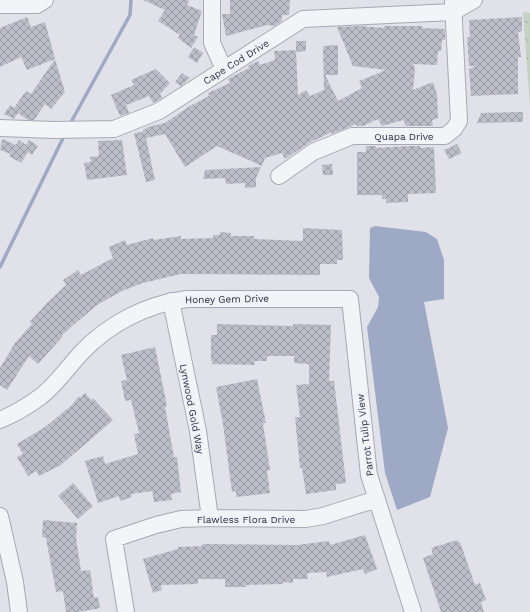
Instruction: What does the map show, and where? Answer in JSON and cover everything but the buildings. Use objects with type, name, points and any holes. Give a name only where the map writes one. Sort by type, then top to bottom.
[{"type":"street","points":[[0,5],[37,5],[45,0]]},
{"type":"street","points":[[212,0],[212,43],[224,69]]},
{"type":"street","name":"Cape Cod Drive","points":[[0,128],[114,130],[159,111],[303,19],[453,6],[474,0]]},
{"type":"street","name":"Quapa Drive","points":[[279,176],[313,152],[352,136],[445,136],[454,130],[459,121],[453,6]]},
{"type":"street","name":"Honey Gem Drive","points":[[0,420],[40,397],[62,376],[82,352],[118,323],[134,314],[171,301],[187,299],[350,299]]},
{"type":"street","name":"Parrot Tulip View","points":[[350,299],[369,475],[413,612]]},
{"type":"street","name":"Lynwood Gold Way","points":[[171,301],[198,431],[210,518]]},
{"type":"street","name":"Flawless Flora Drive","points":[[126,612],[114,539],[156,525],[181,519],[306,519],[377,499]]},
{"type":"street","points":[[0,516],[15,582],[19,612]]},
{"type":"green space","points":[[523,12],[530,13],[530,108]]},
{"type":"water","points":[[375,226],[426,232],[437,239],[444,260],[444,299],[424,302],[448,428],[430,497],[397,510],[385,473],[367,327],[378,307],[379,297],[369,278],[370,228]]},
{"type":"waterway","points":[[70,124],[130,15],[131,0]]},
{"type":"waterway","points":[[0,267],[65,134]]}]
